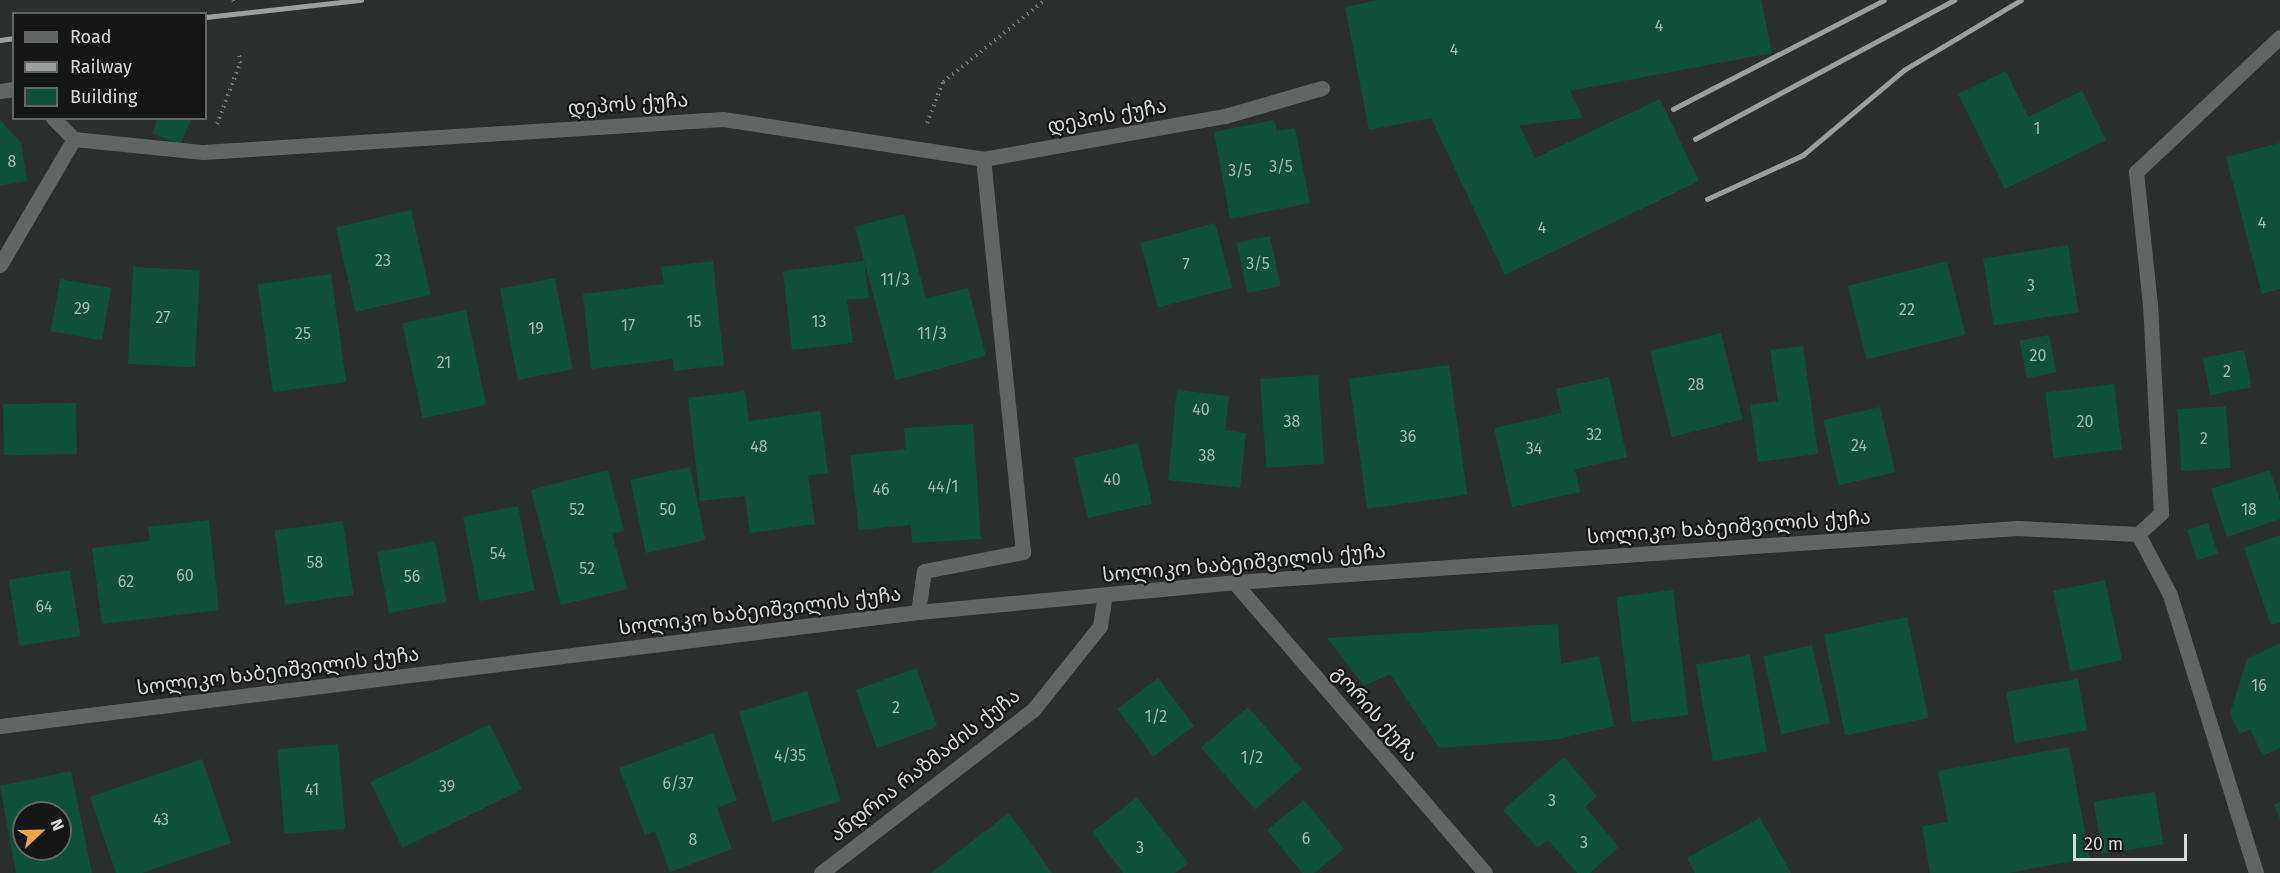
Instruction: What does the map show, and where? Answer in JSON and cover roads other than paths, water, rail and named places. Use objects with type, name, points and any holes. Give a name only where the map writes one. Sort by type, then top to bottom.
[{"type":"street","points":[[2256,873],[2170,595],[2138,534],[2161,513],[2150,306],[2136,171],[2280,37]]},
{"type":"street","name":"დეპოს ქუჩა","points":[[74,139],[203,152],[723,119],[983,159],[1225,116],[1322,88]]},
{"type":"street","points":[[0,265],[74,139],[55,120]]},
{"type":"street","points":[[918,612],[924,571],[1023,552],[983,159]]},
{"type":"street","name":"სოლიკო ხაბეიშვილის ქუჩა","points":[[0,726],[918,612],[1234,582],[2017,528],[2138,534]]},
{"type":"street","name":"გორის ქუჩა","points":[[1234,582],[1485,873]]},
{"type":"street","name":"ანდრია რაზმაძის ქუჩა","points":[[821,873],[1033,710],[1100,626],[1105,596]]},
{"type":"railway","points":[[207,17],[361,0]]},
{"type":"railway","points":[[1673,109],[1884,0]]},
{"type":"railway","points":[[1695,139],[1954,0]]},
{"type":"railway","points":[[1707,199],[1803,155],[1904,70],[2021,0]]},
{"type":"railway","points":[[0,40],[12,38]]}]
